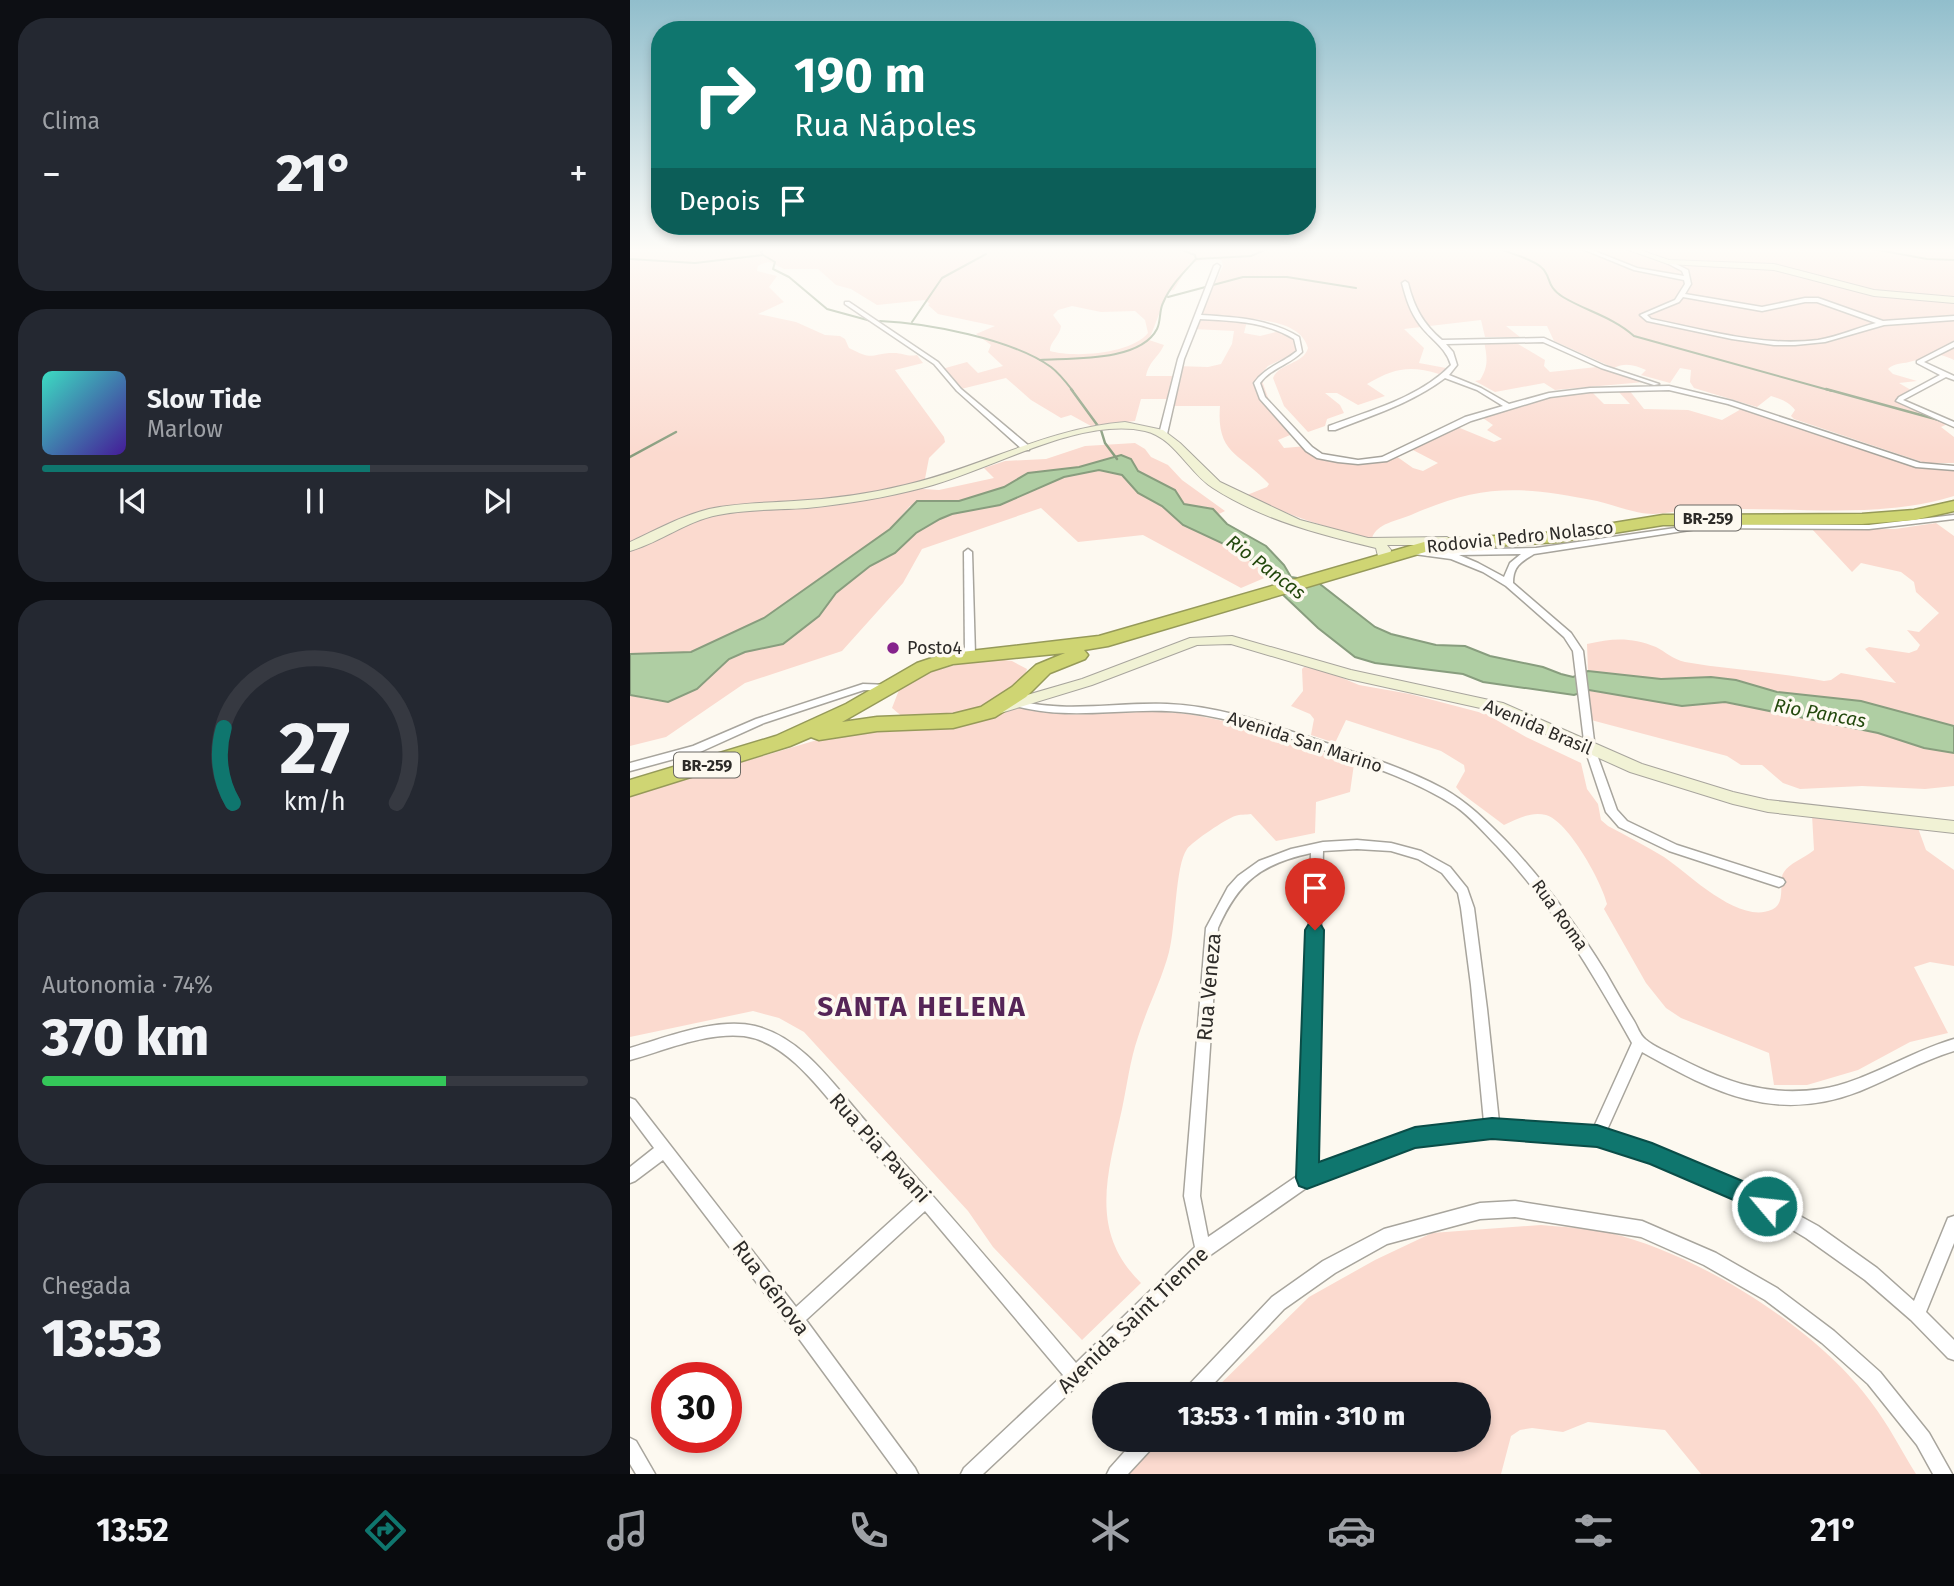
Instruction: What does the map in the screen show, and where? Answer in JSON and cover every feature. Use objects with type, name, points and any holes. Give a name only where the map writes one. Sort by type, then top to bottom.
[{"type":"highway","name":"Rodovia Pedro Nolasco","points":[[911,724],[953,721],[988,712],[1019,692],[1043,669],[1068,658],[1139,633],[1408,550],[1558,537],[1663,520],[1892,517],[1954,506]]},
{"type":"highway","name":"Rodovia Pedro Nolasco","points":[[630,788],[783,741],[853,709],[925,667],[970,655],[1076,647],[1139,633]]},
{"type":"highway","points":[[1003,653],[1017,657],[1034,677]]},
{"type":"highway","points":[[890,688],[886,703],[889,710],[911,724]]},
{"type":"highway","name":"BR-259","points":[[783,741],[854,727],[911,724]]},
{"type":"street","points":[[867,317],[936,363],[959,390],[1026,448]]},
{"type":"street","points":[[1163,434],[1181,359],[1197,317],[1256,323],[1289,332],[1297,338],[1300,352],[1262,375],[1257,383],[1262,398],[1309,449],[1320,456],[1358,463],[1384,458],[1468,419],[1549,395],[1590,390],[1669,387]]},
{"type":"street","points":[[1332,428],[1416,393],[1446,376],[1454,365],[1452,353],[1424,327],[1417,317]]},
{"type":"street","points":[[1644,317],[1736,337],[1787,343],[1816,342],[1882,323],[1954,318]]},
{"type":"street","points":[[1865,317],[1882,323]]},
{"type":"street","points":[[1440,342],[1544,340],[1603,367],[1730,402],[1902,460],[1927,466],[1954,468]]},
{"type":"street","points":[[1954,344],[1919,362],[1954,379]]},
{"type":"street","points":[[1945,375],[1899,401],[1954,425]]},
{"type":"street","points":[[1446,376],[1479,389],[1507,406]]},
{"type":"street","points":[[630,547],[666,528],[708,513],[738,507],[792,505],[855,498],[936,481],[1026,448],[1110,425],[1148,428],[1163,434],[1213,483],[1296,523],[1383,547],[1384,557]]},
{"type":"street","points":[[1359,540],[1535,551],[1703,526],[1870,527],[1954,517]]},
{"type":"street","points":[[1456,547],[1472,561],[1509,584],[1568,635],[1578,651],[1590,749],[1612,812],[1623,824],[1673,848],[1779,882]]},
{"type":"street","points":[[1509,584],[1511,565],[1535,551]]},
{"type":"street","points":[[968,552],[970,655]]},
{"type":"street","name":"Avenida Brasil","points":[[988,712],[1087,682],[1195,641],[1232,640],[1349,674],[1498,707],[1590,749],[1682,783],[1768,806],[1954,827]]},
{"type":"street","name":"Avenida Brasil","points":[[1034,677],[1051,685],[1087,682]]},
{"type":"street","points":[[630,767],[696,749],[760,720],[863,687],[890,688]]},
{"type":"street","name":"Avenida San Marino","points":[[1019,704],[1050,711],[1183,708],[1217,713],[1267,726],[1372,762],[1410,777],[1459,804]]},
{"type":"street","name":"Rua Roma","points":[[1459,804],[1520,861],[1553,902],[1591,960],[1639,1043]]},
{"type":"street","name":"Rua Veneza","points":[[1203,1250],[1192,1196],[1212,928],[1223,902],[1243,878],[1290,851],[1378,844],[1412,850],[1443,869],[1464,892],[1476,971],[1492,1128]]},
{"type":"street","points":[[1307,1178],[1317,848]]},
{"type":"street","name":"Rua Pia Pavani","points":[[630,1054],[727,1031],[753,1031],[776,1040],[808,1069],[927,1199],[1075,1376]]},
{"type":"street","points":[[1597,1136],[1639,1043],[1728,1089],[1767,1099],[1809,1099],[1853,1087],[1928,1052],[1954,1045]]},
{"type":"street","name":"Rua Gênova","points":[[630,1105],[795,1318],[909,1474]]},
{"type":"street","name":"Avenida Saint Tienne","points":[[970,1474],[1075,1376],[1203,1250],[1307,1178],[1415,1137],[1492,1128],[1597,1136],[1652,1154],[1744,1193],[1812,1232],[1871,1275],[1917,1314],[1954,1352]]},
{"type":"street","points":[[630,1175],[665,1149]]},
{"type":"street","points":[[795,1318],[927,1199]]},
{"type":"street","points":[[1203,1382],[1278,1303],[1329,1267],[1384,1237],[1480,1211],[1515,1209],[1642,1229],[1710,1259],[1771,1294],[1828,1336],[1874,1378],[1923,1439],[1943,1474]]},
{"type":"street","points":[[1917,1314],[1954,1224]]},
{"type":"street","points":[[630,1447],[646,1474]]},
{"type":"street","points":[[1116,1474],[1137,1452]]},
{"type":"shaded area","points":[[630,317],[771,317],[796,322],[825,335],[840,336],[845,339],[849,348],[864,355],[917,355],[923,363],[895,370],[945,442],[929,458],[923,489],[939,490],[994,478],[984,468],[1005,461],[1046,459],[1085,446],[1135,443],[1151,457],[1168,465],[1182,480],[1225,511],[1219,514],[1207,507],[1184,504],[1175,490],[1138,471],[1121,455],[1079,467],[1028,473],[1004,487],[959,501],[928,500],[910,506],[890,529],[764,618],[691,652],[630,654]]},
{"type":"shaded area","points":[[951,317],[1054,317],[1061,326],[1050,351],[1087,354],[1129,346],[1148,333],[1145,320],[1141,317],[1158,317],[1149,340],[1164,345],[1146,376],[1174,376],[1176,366],[1208,367],[1221,364],[1232,344],[1234,331],[1194,329],[1198,322],[1207,319],[1247,321],[1244,333],[1260,336],[1280,331],[1294,340],[1297,352],[1268,366],[1260,375],[1271,406],[1295,433],[1278,440],[1284,448],[1307,446],[1324,456],[1358,461],[1396,456],[1413,468],[1423,471],[1438,463],[1411,449],[1455,426],[1494,442],[1502,439],[1487,430],[1493,425],[1480,416],[1539,399],[1591,391],[1604,404],[1630,404],[1616,389],[1629,390],[1644,409],[1688,410],[1722,420],[1743,408],[1914,465],[1954,469],[1954,496],[1928,503],[1876,509],[1707,509],[1646,514],[1597,501],[1546,492],[1502,490],[1460,497],[1388,523],[1378,529],[1372,538],[1305,520],[1247,495],[1269,484],[1226,444],[1220,422],[1220,406],[1168,406],[1168,399],[1141,399],[1135,421],[1091,426],[1071,415],[1061,418],[1031,400],[1006,378],[961,389],[942,369],[967,362],[978,373],[1003,366],[988,352],[991,345],[976,334],[995,326]]},
{"type":"shaded area","points":[[1223,317],[1954,317],[1954,360],[1931,355],[1888,369],[1893,374],[1917,381],[1899,383],[1916,393],[1896,398],[1897,401],[1954,421],[1941,427],[1954,437],[1954,463],[1925,463],[1794,419],[1791,416],[1795,410],[1793,407],[1775,397],[1771,396],[1757,407],[1694,388],[1690,382],[1691,370],[1680,368],[1670,383],[1641,375],[1646,370],[1634,366],[1622,365],[1614,368],[1554,341],[1547,326],[1506,326],[1520,337],[1485,337],[1481,320],[1404,329],[1424,348],[1419,363],[1446,368],[1439,374],[1411,369],[1386,374],[1367,384],[1385,396],[1358,405],[1337,393],[1325,393],[1340,405],[1344,413],[1327,419],[1325,426],[1308,432],[1284,406],[1273,378],[1281,369],[1301,358],[1308,348],[1302,336],[1291,328],[1262,320]]},
{"type":"shaded area","points":[[1484,341],[1513,341],[1545,360],[1544,366],[1550,372],[1597,367],[1644,382],[1555,390],[1544,383],[1495,392],[1475,381],[1480,380],[1486,366]]},
{"type":"shaded area","points":[[1099,470],[1122,475],[1138,493],[1162,506],[1183,525],[1239,551],[1269,576],[1241,588],[1143,535],[1078,542],[1041,508],[922,549],[903,583],[842,651],[745,683],[666,737],[630,746],[630,695],[649,700],[717,671],[729,659],[745,652],[773,646],[819,616],[836,593],[870,566],[895,553],[916,533],[940,519],[952,514],[1000,505],[1064,477]]},
{"type":"shaded area","points":[[1936,523],[1954,536],[1954,726],[1861,701],[1777,692],[1736,680],[1711,677],[1661,679],[1588,671],[1587,644],[1622,640],[1638,641],[1656,647],[1685,662],[1824,681],[1841,673],[1896,683],[1865,649],[1869,647],[1909,653],[1917,650],[1920,645],[1907,630],[1919,632],[1939,613],[1916,592],[1914,582],[1901,572],[1861,563],[1852,572],[1811,528],[1895,529]]},
{"type":"shaded area","points":[[982,657],[1012,661],[1027,669],[1023,682],[970,711],[941,720],[910,720],[892,708],[899,690],[921,675]]},
{"type":"shaded area","points":[[1304,667],[1321,669],[1359,685],[1410,694],[1486,714],[1526,737],[1581,763],[1587,789],[1598,804],[1601,820],[1664,857],[1714,895],[1744,910],[1771,910],[1778,904],[1784,873],[1814,850],[1812,815],[1918,828],[1926,850],[1954,870],[1954,966],[1930,962],[1914,967],[1948,1033],[1910,1042],[1858,1070],[1807,1085],[1774,1085],[1769,1053],[1681,1018],[1666,1008],[1646,983],[1604,909],[1607,904],[1604,894],[1583,854],[1564,828],[1546,815],[1535,814],[1504,825],[1461,793],[1456,787],[1465,771],[1464,765],[1441,751],[1346,720],[1335,743],[1311,735],[1314,719],[1310,714],[1291,706],[1303,691]]},
{"type":"shaded area","points":[[1589,690],[1682,706],[1725,702],[1878,733],[1924,748],[1954,753],[1954,786],[1925,789],[1862,786],[1800,789],[1783,783],[1762,765],[1741,765],[1727,756],[1591,720]]},
{"type":"shaded area","points":[[1012,705],[1053,713],[1157,712],[1201,716],[1267,733],[1354,764],[1350,792],[1316,802],[1315,833],[1276,841],[1251,814],[1239,815],[1225,821],[1196,841],[1183,857],[1169,952],[1135,1046],[1108,1178],[1108,1222],[1114,1243],[1124,1263],[1141,1283],[1082,1340],[993,1247],[968,1211],[804,1032],[779,1018],[753,1011],[630,1037],[630,795],[851,730]]},
{"type":"shaded area","points":[[1541,1225],[1601,1231],[1644,1243],[1717,1276],[1788,1322],[1848,1374],[1877,1410],[1916,1474],[1701,1474],[1665,1430],[1588,1422],[1563,1432],[1532,1428],[1520,1430],[1511,1436],[1501,1474],[1129,1474],[1149,1452],[1491,1452],[1491,1382],[1222,1382],[1309,1297],[1375,1260],[1432,1233]]},
{"type":"water","name":"Rio Pancas","points":[[1121,455],[1131,459],[1138,471],[1175,490],[1184,504],[1213,509],[1227,524],[1266,546],[1291,577],[1316,581],[1375,627],[1391,634],[1436,645],[1465,646],[1490,656],[1543,667],[1573,677],[1588,671],[1661,679],[1711,677],[1736,680],[1777,692],[1861,701],[1954,726],[1954,753],[1924,748],[1878,733],[1725,702],[1682,706],[1589,690],[1574,695],[1483,682],[1463,674],[1375,663],[1355,657],[1318,628],[1280,592],[1277,581],[1239,551],[1183,525],[1162,506],[1138,493],[1122,475],[1099,470],[1064,477],[1000,505],[952,514],[940,519],[916,533],[895,553],[870,566],[836,593],[819,616],[783,644],[745,652],[729,659],[697,689],[668,702],[630,695],[630,654],[691,652],[764,618],[890,529],[917,501],[959,501],[1004,487],[1028,473],[1079,467]]},
{"type":"waterway","points":[[856,317],[871,321]]},
{"type":"waterway","points":[[912,322],[916,317]]},
{"type":"waterway","points":[[1040,360],[1121,353],[1148,340],[1157,329],[1160,317]]},
{"type":"waterway","points":[[1602,317],[1634,336],[1832,391]]},
{"type":"waterway","points":[[880,321],[944,329],[1014,348],[1051,367],[1073,391]]},
{"type":"waterway","points":[[1071,389],[1098,426]]},
{"type":"waterway","points":[[1826,389],[1939,420]]},
{"type":"waterway","points":[[1101,430],[1105,443],[1117,459]]},
{"type":"waterway","points":[[630,457],[676,432]]},
{"type":"place","name":"Posto4","points":[[893,648]]},
{"type":"district","name":"SANTA HELENA","points":[[922,1006]]},
{"type":"route","points":[[1315,930],[1307,1178],[1415,1137],[1492,1128],[1597,1136],[1652,1154],[1744,1193],[1767,1206]]}]
